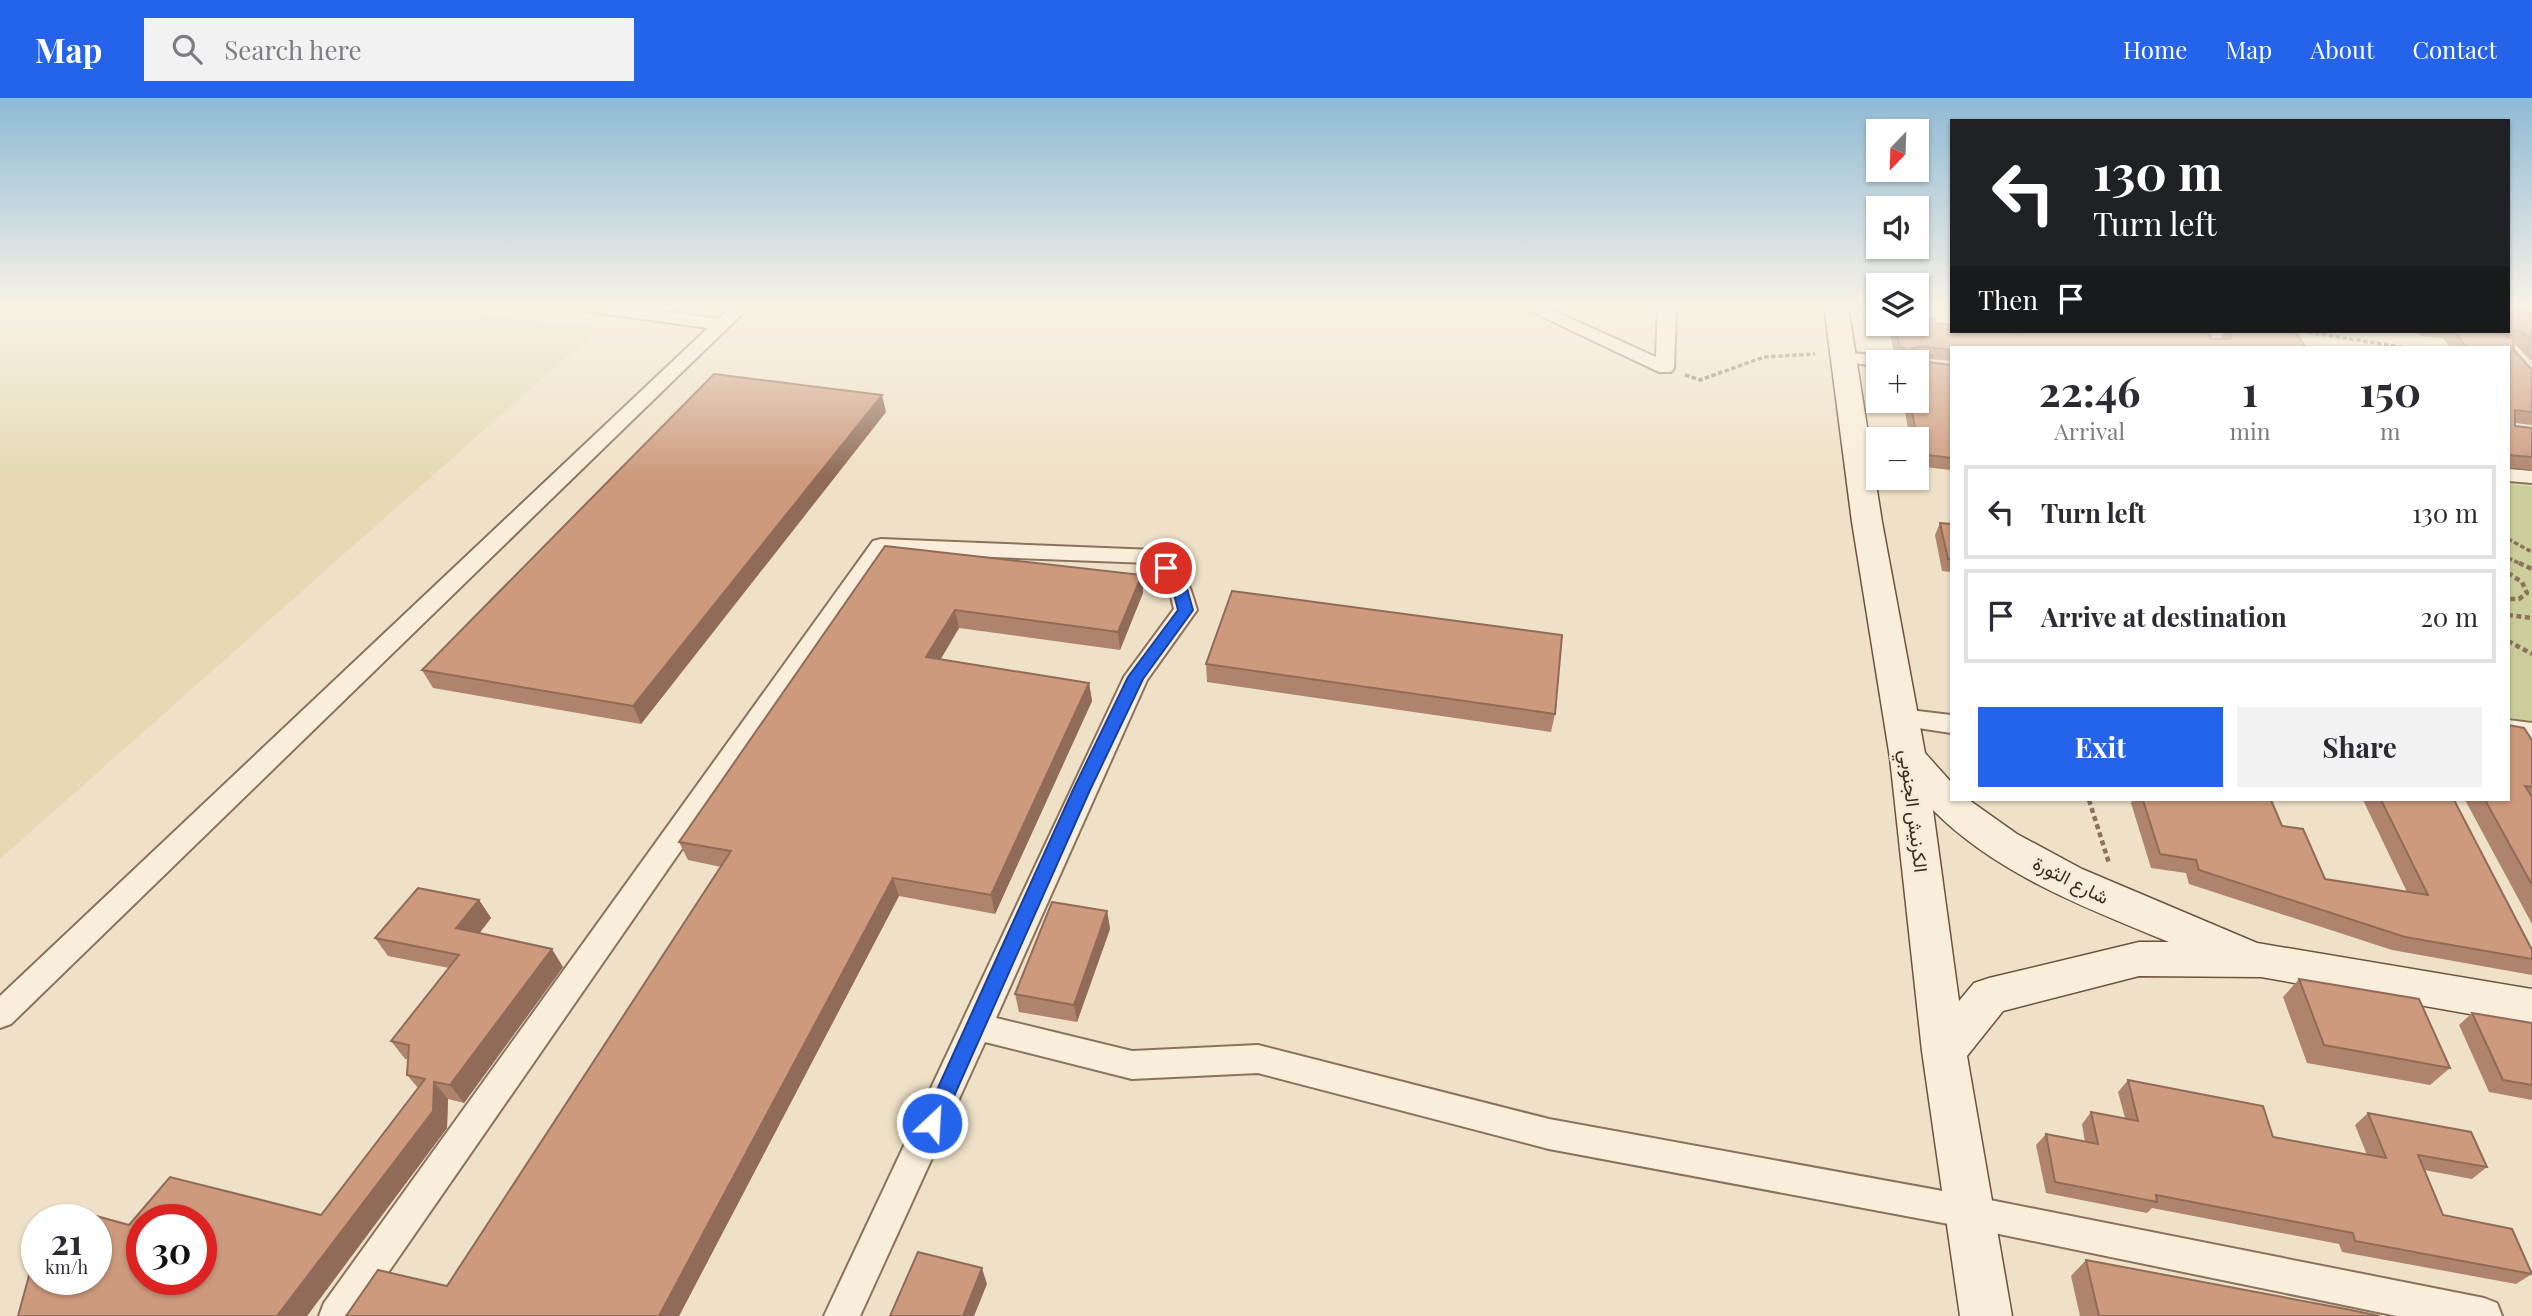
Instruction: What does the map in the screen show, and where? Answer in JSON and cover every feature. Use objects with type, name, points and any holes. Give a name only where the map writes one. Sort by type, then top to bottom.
[{"type":"main road","name":"الكرنيش الجنوبي","points":[[1844,363],[1908,758],[1944,1051],[1986,1316]]},
{"type":"main road","name":"شارع الثورة","points":[[1908,758],[1969,821],[2052,874],[2123,907],[2261,960]]},
{"type":"main road","name":"شارع الثورة","points":[[1944,1051],[1989,996],[2139,959],[2261,960],[2532,1007]]},
{"type":"street","points":[[0,1015],[682,363]]},
{"type":"street","points":[[1654,363],[1665,368],[1665,363]]},
{"type":"street","points":[[2510,475],[2532,477]]},
{"type":"street","points":[[337,1316],[881,546],[1154,557],[1177,578],[1186,610],[1136,677],[842,1316]]},
{"type":"street","points":[[1901,718],[1950,724]]},
{"type":"street","points":[[2510,729],[2532,732]]},
{"type":"street","points":[[977,1027],[1132,1065],[1258,1059],[1549,1134],[1970,1212],[2484,1316]]},
{"type":"street","points":[[2320,1283],[2332,1316]]},
{"type":"path","points":[[1665,368],[1700,380],[1748,363]]},
{"type":"path","points":[[2510,540],[2532,552]]},
{"type":"path","points":[[2510,559],[2532,569]]},
{"type":"path","points":[[2510,574],[2529,588],[2525,597],[2510,599]]},
{"type":"path","points":[[2510,615],[2532,618]]},
{"type":"path","points":[[2510,642],[2532,654]]},
{"type":"path","points":[[2089,801],[2123,907]]},
{"type":"shaded area","points":[[0,363],[560,363],[0,859]]},
{"type":"green space","points":[[2510,484],[2532,486],[2532,721],[2510,718]]},
{"type":"building","points":[[1929,363],[1950,365],[1950,458],[1929,455],[1929,427],[1915,427],[1912,413],[1929,413]]},
{"type":"building","points":[[2510,363],[2526,363],[2532,370],[2532,412],[2515,410],[2515,426],[2532,428],[2532,457],[2510,455]]},
{"type":"building","points":[[714,374],[882,395],[633,706],[422,670]]},
{"type":"building","points":[[1940,523],[1950,524],[1948,559]]},
{"type":"building","points":[[885,546],[1142,575],[1118,632],[955,610],[926,657],[1089,683],[991,895],[893,878],[659,1316],[346,1316],[378,1270],[447,1286],[731,851],[679,842]]},
{"type":"building","points":[[1232,591],[1562,635],[1555,714],[1206,664]]},
{"type":"building","points":[[2510,725],[2524,728],[2532,740],[2532,787],[2525,786],[2532,797],[2532,885],[2486,801],[2510,801]]},
{"type":"building","points":[[2143,801],[2271,801],[2282,826],[2303,829],[2325,879],[2428,895],[2381,801],[2455,801],[2532,950],[2532,959],[2405,937],[2199,870],[2196,860],[2160,854]]},
{"type":"building","points":[[418,888],[479,900],[456,928],[552,949],[450,1085],[434,1082],[433,1111],[277,1316],[18,1316],[24,1295],[112,1295],[112,1220],[126,1224],[126,1295],[217,1295],[217,1204],[147,1204],[170,1177],[321,1215],[425,1079],[407,1075],[409,1045],[391,1041],[459,955],[375,938]]},
{"type":"building","points":[[1052,902],[1107,911],[1074,1005],[1015,994]]},
{"type":"building","points":[[2299,979],[2419,999],[2450,1068],[2324,1045]]},
{"type":"building","points":[[2472,1013],[2532,1023],[2532,1085],[2503,1080]]},
{"type":"building","points":[[2128,1080],[2263,1106],[2273,1137],[2386,1158],[2368,1113],[2471,1132],[2487,1167],[2418,1155],[2443,1215],[2512,1229],[2532,1274],[2355,1241],[2353,1233],[2156,1195],[2157,1202],[2055,1182],[2046,1134],[2098,1144],[2091,1112],[2138,1121]]},
{"type":"building","points":[[918,1252],[982,1268],[963,1316],[890,1316]]},
{"type":"building","points":[[2086,1260],[2346,1309],[2380,1316],[2099,1316]]},
{"type":"route","points":[[932,1123],[1082,790],[1136,677],[1186,610],[1177,578],[1166,568]]}]
